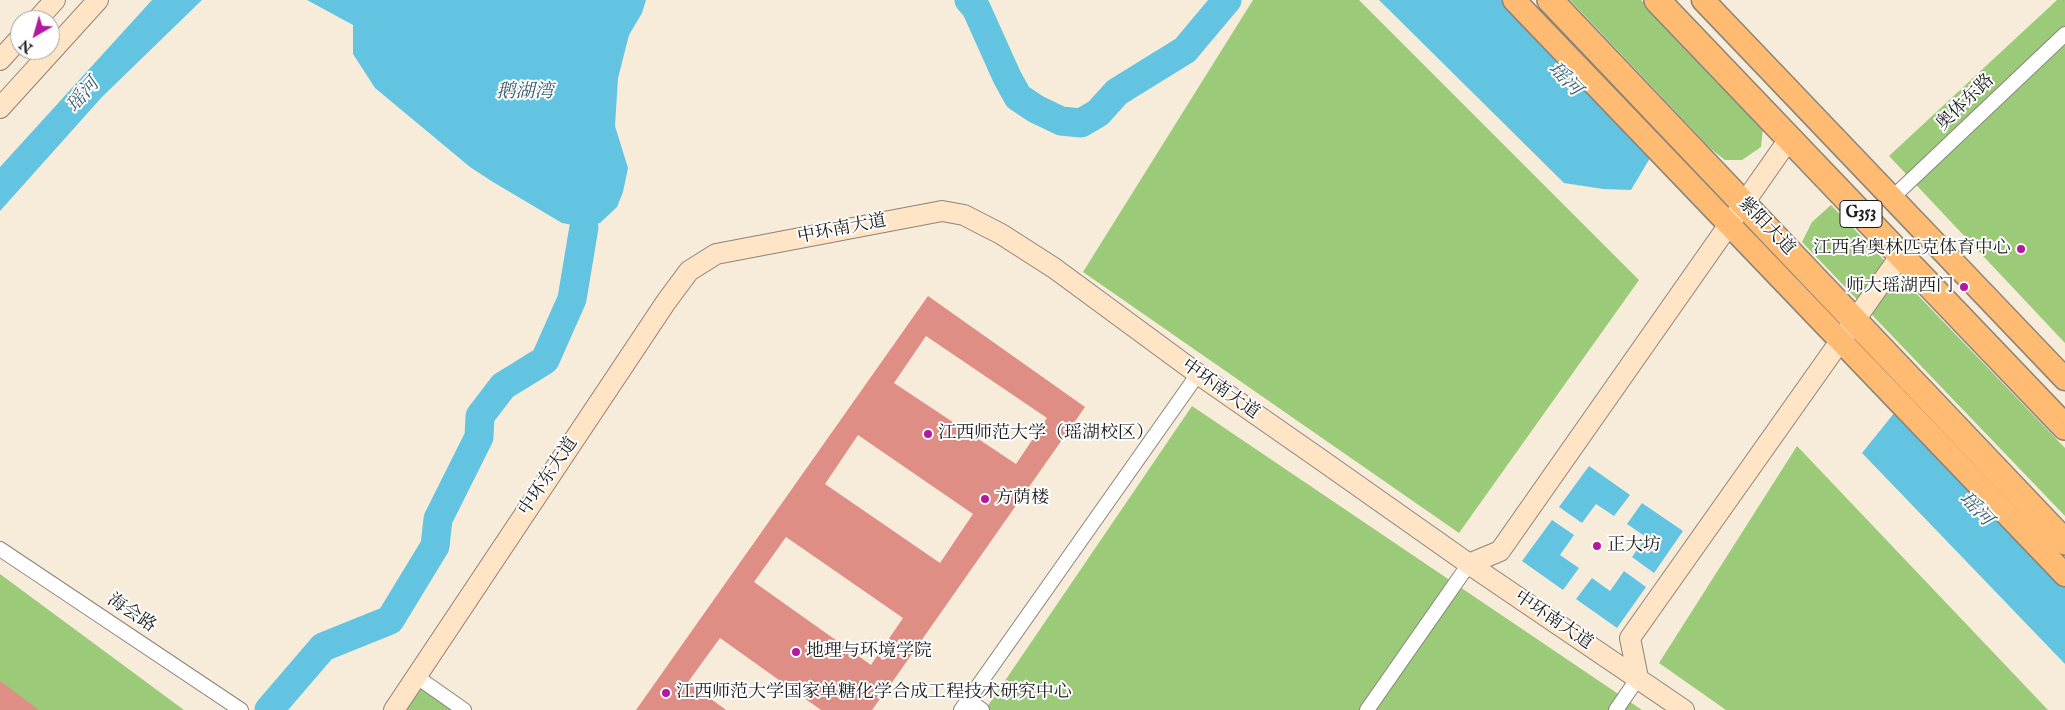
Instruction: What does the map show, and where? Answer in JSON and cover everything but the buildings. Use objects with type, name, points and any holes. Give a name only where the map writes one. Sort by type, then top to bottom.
[{"type":"highway","name":"紫阳大道","points":[[1550,0],[1744,204],[1847,330],[2065,542]]},
{"type":"highway","name":"G353","points":[[1657,0],[2065,427]]},
{"type":"main road","points":[[1514,0],[1729,224],[1847,330],[2065,575]]},
{"type":"main road","points":[[1703,0],[2065,379]]},
{"type":"street","points":[[46,10],[55,0]]},
{"type":"street","points":[[0,108],[98,0]]},
{"type":"street","name":"奥体东路","points":[[1892,198],[2065,34]]},
{"type":"street","points":[[0,60],[10,49]]},
{"type":"street","points":[[1367,710],[1469,564],[1500,551],[1790,139]]},
{"type":"street","name":"中环南大道","points":[[716,254],[942,211],[964,215],[1001,234],[1054,268],[1198,374],[1469,564],[1684,710]]},
{"type":"street","name":"中环东大道","points":[[394,710],[666,302],[689,272],[716,254]]},
{"type":"street","points":[[1616,710],[1638,678],[1630,638],[1901,255]]},
{"type":"street","points":[[982,710],[964,705],[1198,374]]},
{"type":"street","name":"海会路","points":[[0,548],[242,710]]},
{"type":"street","points":[[417,677],[464,710]]},
{"type":"green space","points":[[1253,0],[1359,0],[1639,280],[1459,533],[1083,272]]},
{"type":"green space","points":[[1570,0],[1641,0],[1763,128],[1761,147],[1742,160],[1725,160],[1711,149]]},
{"type":"green space","name":"江西省奥林匹克体育中心","points":[[2057,0],[2065,0],[2065,343],[1889,156]]},
{"type":"green space","points":[[1831,205],[2065,448],[2065,516],[1802,242],[1812,222]]},
{"type":"green space","points":[[1192,406],[1642,710],[985,710]]},
{"type":"green space","points":[[1797,446],[2048,710],[1726,710],[1659,663]]},
{"type":"green space","points":[[0,574],[184,710],[0,710]]},
{"type":"green space","points":[[417,677],[464,710],[394,710]]},
{"type":"water","name":"瑶河","points":[[152,0],[202,0],[102,97],[0,211],[0,167]]},
{"type":"water","name":"鹅湖湾","points":[[307,0],[646,0],[642,13],[629,35],[618,78],[615,126],[628,168],[623,192],[617,207],[600,223],[584,227],[562,223],[470,167],[375,88],[353,54],[353,25]]},
{"type":"water","name":"瑶河","points":[[1379,0],[1505,0],[1653,153],[1631,190],[1603,189],[1564,183]]},
{"type":"water","name":"瑶河","points":[[1899,407],[2065,582],[2065,664],[1862,453]]},
{"type":"water","points":[[1589,466],[1630,495],[1614,516],[1596,504],[1582,523],[1559,507]]},
{"type":"water","points":[[1642,503],[1683,531],[1654,573],[1632,557],[1646,537],[1627,524]]},
{"type":"water","points":[[1552,520],[1574,535],[1560,555],[1579,568],[1563,590],[1522,561]]},
{"type":"water","points":[[1624,571],[1646,587],[1617,628],[1576,599],[1592,578],[1610,591]]},
{"type":"waterway","points":[[969,0],[976,8],[1018,97],[1036,109],[1061,121],[1081,123],[1098,113],[1117,92],[1185,50],[1227,0]]},
{"type":"waterway","points":[[269,710],[323,647],[390,620],[435,546],[438,519],[479,437],[480,416],[503,386],[545,360],[572,299],[584,227]]},
{"type":"place","name":"江西省奥林匹克体育中心","points":[[2021,249]]},
{"type":"place","name":"师大瑶湖西门","points":[[1964,287]]},
{"type":"place","name":"江西师范大学（瑶湖校区）","points":[[928,434]]},
{"type":"place","name":"方荫楼","points":[[985,499]]},
{"type":"place","name":"正大坊","points":[[1597,546]]},
{"type":"place","name":"地理与环境学院","points":[[796,652]]},
{"type":"place","name":"江西师范大学国家单糖化学合成工程技术研究中心","points":[[666,693]]}]
